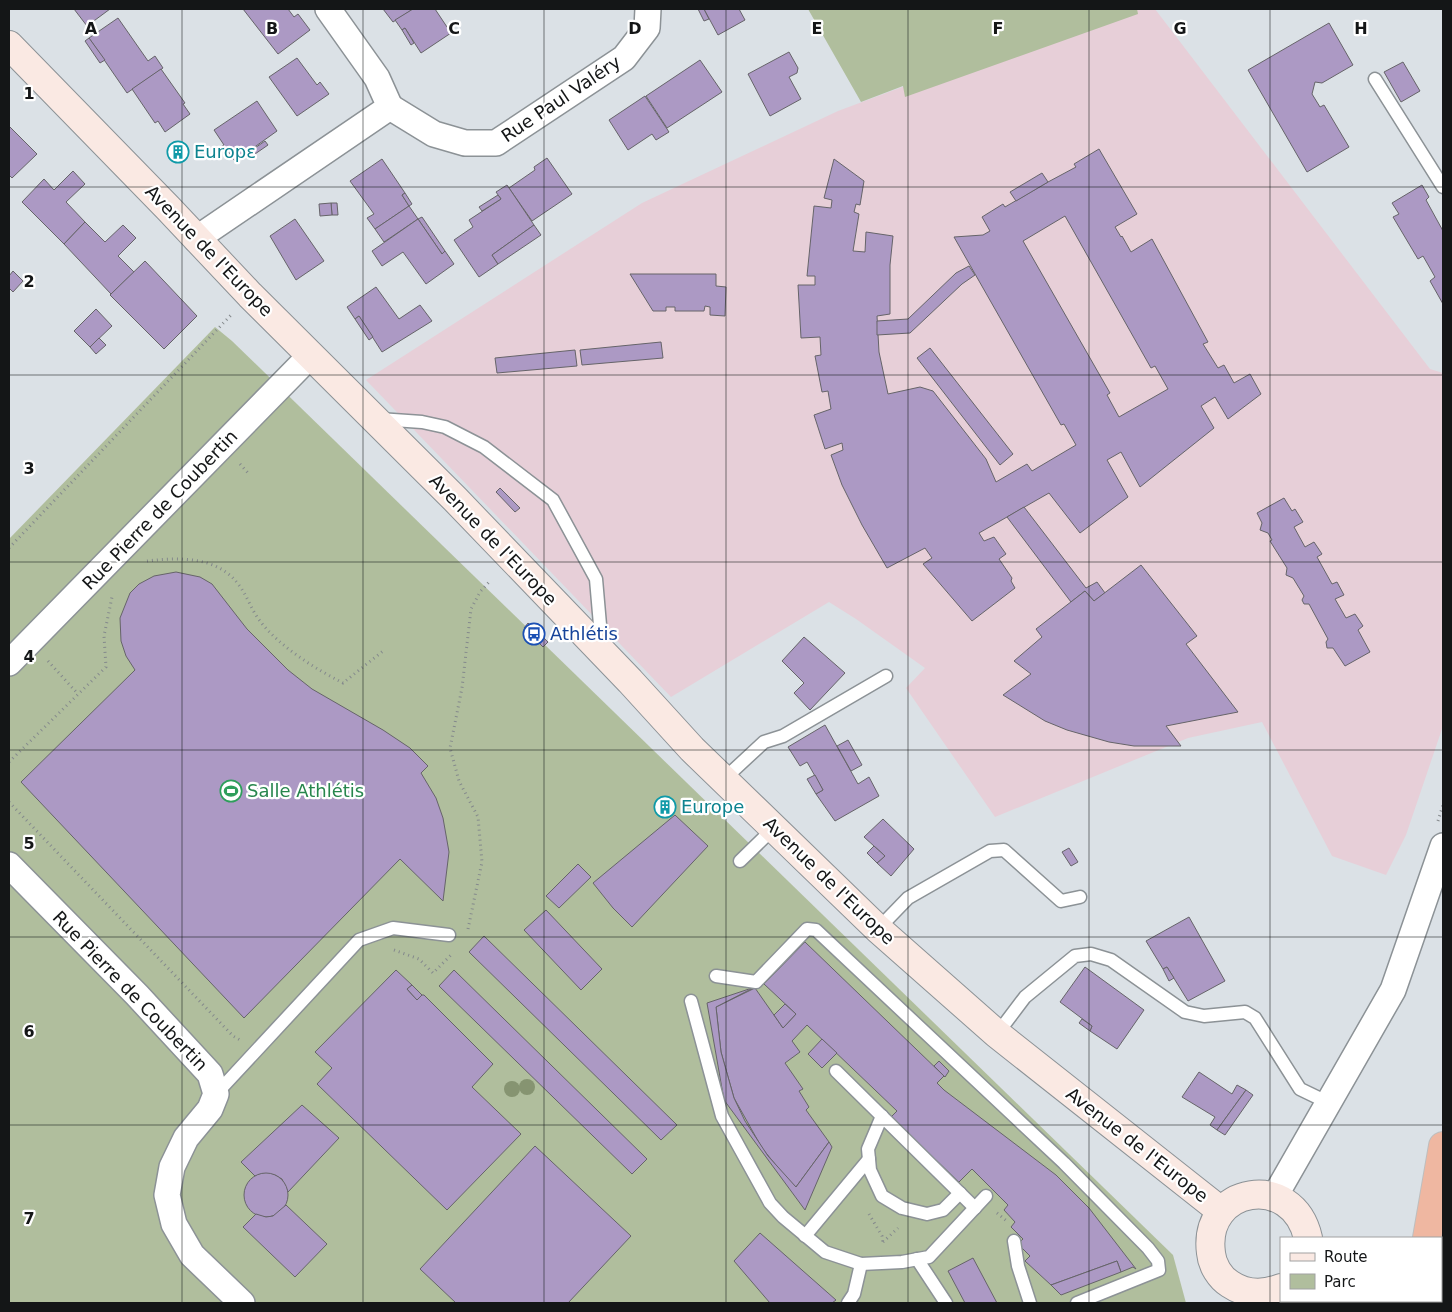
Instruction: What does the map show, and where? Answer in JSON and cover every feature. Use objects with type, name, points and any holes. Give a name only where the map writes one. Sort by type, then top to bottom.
[{"type":"highway","points":[[1427,1237],[1443,1146]]},
{"type":"street","points":[[196,239],[390,107],[376,78],[328,9]]},
{"type":"street","name":"Rue Paul Valéry","points":[[390,107],[434,134],[465,143],[496,143],[624,58],[647,28],[648,9]]},
{"type":"street","name":"Avenue de l'Europe","points":[[9,45],[250,295],[455,499],[723,780],[878,929],[998,1034],[1221,1211]]},
{"type":"street","name":"Rue Pierre de Coubertin","points":[[9,663],[310,356]]},
{"type":"street","points":[[1275,1196],[1393,990],[1443,846]]},
{"type":"street","name":"Rue Pierre de Coubertin","points":[[9,865],[137,995],[210,1074],[216,1094]]},
{"type":"street","points":[[216,1094],[210,1109],[186,1138],[172,1167],[167,1195],[174,1224],[192,1255],[242,1303]]},
{"type":"street","points":[[1266,1295],[1243,1291],[1228,1283],[1218,1271],[1211,1257],[1209,1241],[1213,1225],[1221,1211],[1232,1202],[1246,1196],[1260,1194],[1275,1196],[1288,1203],[1298,1212],[1305,1224],[1308,1237]]},
{"type":"lane","points":[[1375,79],[1443,187]]},
{"type":"lane","points":[[372,418],[422,422],[445,427],[484,447],[553,500],[596,578],[603,653]]},
{"type":"lane","points":[[723,780],[764,742],[782,736],[886,676]]},
{"type":"lane","points":[[740,862],[774,828]]},
{"type":"lane","points":[[878,929],[908,898],[990,851],[1004,850],[1061,901],[1080,897]]},
{"type":"lane","points":[[216,1094],[359,940],[393,928],[449,935]]},
{"type":"lane","points":[[716,976],[756,982],[807,929],[816,930],[1064,1163],[1148,1248],[1158,1261],[1159,1270],[1077,1303]]},
{"type":"lane","points":[[998,1034],[1025,997],[1075,956],[1091,954],[1111,960],[1185,1012],[1204,1016],[1244,1012],[1255,1018],[1300,1089],[1329,1103]]},
{"type":"lane","points":[[691,1001],[722,1116],[770,1203],[825,1252],[861,1264],[929,1257],[980,1203],[960,1193],[836,1071]]},
{"type":"lane","points":[[882,1116],[868,1149],[870,1170],[882,1196],[902,1208],[928,1214],[943,1210],[960,1193]]},
{"type":"lane","points":[[805,1236],[869,1159]]},
{"type":"lane","points":[[1014,1241],[1018,1266],[1030,1303]]},
{"type":"lane","points":[[918,1259],[946,1303]]},
{"type":"lane","points":[[848,1303],[854,1294],[861,1264]]},
{"type":"path","points":[[9,548],[250,295]]},
{"type":"path","points":[[139,561],[164,559],[201,561],[226,570],[240,587],[260,621],[288,648],[343,683],[383,652]]},
{"type":"path","points":[[466,934],[471,926],[482,862],[478,817],[459,781],[450,748],[462,688],[471,609],[480,592],[489,582]]},
{"type":"path","points":[[9,762],[106,666],[104,636],[114,594]]},
{"type":"path","points":[[30,642],[78,694]]},
{"type":"path","points":[[9,802],[233,1036],[257,1049]]},
{"type":"path","points":[[385,953],[393,950],[419,959],[433,973],[455,949]]},
{"type":"path","points":[[846,1187],[870,1214],[882,1236],[884,1263]]},
{"type":"path","points":[[980,1203],[1007,1222],[1014,1241]]},
{"type":"shaded area","points":[[1111,9],[1155,9],[1430,369],[1443,373],[1443,726],[1406,835],[1386,875],[1332,856],[1262,722],[1188,738],[995,817],[906,688],[925,668],[829,602],[671,697],[366,380],[642,203],[838,111]]},
{"type":"green space","points":[[808,9],[1137,9],[1138,14],[905,97],[903,86],[861,102]]},
{"type":"green space","points":[[215,327],[232,341],[1173,1255],[1186,1303],[9,1303],[9,539]]},
{"type":"building","points":[[74,9],[110,9],[87,26]]},
{"type":"building","points":[[243,9],[288,9],[294,17],[298,14],[310,30],[278,54]]},
{"type":"building","points":[[383,9],[413,9],[393,22]]},
{"type":"building","points":[[413,9],[435,9],[451,33],[421,53],[405,28],[402,30],[395,20]]},
{"type":"building","points":[[698,9],[704,9],[709,19],[704,21]]},
{"type":"building","points":[[704,9],[739,9],[745,20],[718,35]]},
{"type":"building","points":[[118,18],[148,61],[155,56],[163,68],[127,93],[89,38]]},
{"type":"building","points":[[1329,23],[1353,65],[1322,83],[1315,82],[1312,94],[1320,107],[1324,105],[1349,147],[1307,172],[1248,70]]},
{"type":"building","points":[[405,28],[414,43],[411,45],[402,30]]},
{"type":"building","points":[[89,38],[105,60],[100,63],[85,41]]},
{"type":"building","points":[[789,52],[798,68],[797,73],[789,77],[801,99],[770,116],[748,74]]},
{"type":"building","points":[[297,58],[317,85],[320,82],[329,94],[297,116],[269,77]]},
{"type":"building","points":[[700,60],[722,92],[667,128],[646,96]]},
{"type":"building","points":[[1403,62],[1420,91],[1401,102],[1384,72]]},
{"type":"building","points":[[161,69],[185,103],[183,104],[190,114],[165,132],[158,121],[155,123],[132,89]]},
{"type":"building","points":[[645,96],[669,132],[656,140],[652,134],[628,150],[609,120]]},
{"type":"building","points":[[257,101],[277,131],[235,161],[227,150],[225,152],[221,147],[224,145],[214,130]]},
{"type":"building","points":[[9,126],[37,154],[12,178],[9,175]]},
{"type":"building","points":[[265,141],[268,145],[255,154],[252,150]]},
{"type":"building","name":"Εuropε","points":[[177,144],[187,154],[180,161],[170,151]]},
{"type":"building","points":[[1099,149],[1137,214],[1115,227],[1121,237],[1131,252],[1152,239],[1208,342],[1203,344],[1218,368],[1224,365],[1234,383],[1250,374],[1261,394],[1228,419],[1215,397],[1201,406],[1214,428],[1140,487],[1121,452],[1107,460],[1128,497],[1080,533],[1049,493],[979,533],[984,541],[994,537],[1006,554],[999,559],[1012,578],[1011,581],[1015,588],[972,621],[923,564],[932,558],[925,548],[887,568],[842,485],[831,455],[843,450],[842,443],[825,449],[814,415],[831,409],[828,391],[822,392],[815,356],[821,355],[820,337],[801,338],[798,285],[815,285],[815,276],[807,276],[814,206],[831,208],[832,200],[824,198],[834,159],[864,181],[860,205],[856,204],[854,212],[859,214],[853,251],[865,252],[866,232],[893,236],[890,265],[890,314],[877,316],[879,352],[888,394],[920,387],[933,391],[986,459],[996,482],[1027,464],[1032,471],[1076,445],[1064,424],[1061,425],[954,237],[983,235],[990,231],[982,217],[1003,204],[1005,207],[1076,167],[1074,164]],"holes":[[[1065,216],[1151,368],[1155,366],[1168,389],[1119,417],[1107,395],[1110,393],[1023,241]]]},
{"type":"building","points":[[547,158],[572,194],[532,221],[509,188],[535,170],[534,167]]},
{"type":"building","points":[[382,159],[405,193],[402,195],[409,206],[375,229],[367,218],[374,214],[350,181]]},
{"type":"building","points":[[73,171],[85,184],[66,202],[85,222],[64,244],[22,202],[44,179],[54,190]]},
{"type":"building","points":[[1042,173],[1048,182],[1016,201],[1010,192]]},
{"type":"building","points":[[507,185],[534,225],[492,255],[498,264],[479,277],[454,240],[473,227],[469,220],[501,199],[496,192]]},
{"type":"building","points":[[1422,185],[1429,197],[1426,200],[1443,231],[1443,304],[1430,281],[1435,277],[1423,256],[1418,259],[1393,217],[1399,214],[1392,203]]},
{"type":"building","points":[[405,193],[412,204],[409,206],[402,195]]},
{"type":"building","points":[[498,195],[501,199],[482,211],[479,207]]},
{"type":"building","points":[[331,203],[337,203],[338,215],[332,215]]},
{"type":"building","points":[[331,203],[332,215],[320,216],[319,204]]},
{"type":"building","points":[[409,206],[418,219],[384,242],[375,229]]},
{"type":"building","points":[[422,217],[445,251],[442,254],[418,219]]},
{"type":"building","points":[[295,219],[324,261],[296,280],[270,236]]},
{"type":"building","points":[[418,219],[442,254],[445,251],[454,264],[426,284],[403,252],[382,266],[372,251]]},
{"type":"building","points":[[85,222],[105,242],[123,225],[136,238],[118,256],[134,272],[111,294],[64,244]]},
{"type":"building","points":[[534,225],[541,235],[498,264],[492,255]]},
{"type":"building","points":[[145,261],[197,316],[164,349],[110,295]]},
{"type":"building","points":[[969,266],[975,275],[962,284],[910,333],[877,335],[877,321],[908,319],[956,273]]},
{"type":"building","points":[[13,271],[23,281],[13,292],[9,288],[9,276]]},
{"type":"building","points":[[630,274],[716,274],[716,286],[726,287],[725,316],[710,315],[710,307],[705,306],[704,311],[675,311],[675,307],[666,307],[666,311],[653,311]]},
{"type":"building","points":[[376,287],[399,319],[420,305],[432,321],[382,352],[359,316],[355,319],[347,307]]},
{"type":"building","points":[[96,309],[112,326],[90,347],[74,331]]},
{"type":"building","points":[[359,316],[373,337],[369,340],[355,319]]},
{"type":"building","points":[[99,338],[106,345],[96,354],[90,347]]},
{"type":"building","points":[[661,342],[663,358],[582,365],[580,350]]},
{"type":"building","points":[[930,348],[1013,454],[1000,465],[917,358]]},
{"type":"building","points":[[575,350],[577,366],[497,373],[495,358]]},
{"type":"building","points":[[500,488],[520,508],[515,512],[496,492]]},
{"type":"building","points":[[1284,498],[1292,511],[1295,509],[1303,522],[1294,527],[1305,547],[1314,542],[1322,554],[1317,557],[1332,584],[1337,582],[1344,595],[1335,599],[1346,618],[1355,614],[1363,626],[1358,630],[1370,652],[1345,666],[1333,648],[1327,648],[1326,642],[1328,639],[1309,604],[1304,604],[1302,600],[1304,596],[1293,578],[1286,575],[1287,568],[1270,541],[1272,540],[1268,533],[1260,530],[1262,523],[1257,513]]},
{"type":"building","points":[[1024,507],[1086,588],[1097,582],[1105,593],[1094,601],[1085,591],[1071,602],[1007,517]]},
{"type":"building","points":[[1141,565],[1197,636],[1186,644],[1238,712],[1166,726],[1181,746],[1134,746],[1109,742],[1067,730],[1045,721],[1003,695],[1031,674],[1014,661],[1042,637],[1036,629],[1085,591],[1094,601]]},
{"type":"building","name":"Salle Athlétis","points":[[176,572],[200,577],[212,584],[247,629],[288,670],[312,689],[410,748],[428,766],[421,773],[436,798],[443,818],[449,852],[443,901],[400,859],[244,1018],[21,782],[135,670],[126,656],[121,641],[120,618],[130,593],[139,584],[154,576]]},
{"type":"building","points":[[528,623],[548,642],[543,647],[524,628]]},
{"type":"building","points":[[804,637],[845,673],[810,710],[794,693],[804,683],[782,661]]},
{"type":"building","points":[[825,725],[858,784],[869,777],[879,796],[835,821],[816,794],[823,790],[807,762],[800,766],[788,747]]},
{"type":"building","points":[[848,740],[862,765],[851,771],[837,746]]},
{"type":"building","points":[[815,775],[823,790],[816,794],[807,779]]},
{"type":"building","name":"Europe","points":[[664,800],[671,809],[666,814],[658,805]]},
{"type":"building","points":[[675,815],[708,846],[632,927],[613,908],[593,883]]},
{"type":"building","points":[[883,819],[914,849],[891,876],[877,863],[885,856],[864,837]]},
{"type":"building","points":[[874,846],[885,856],[877,863],[867,853]]},
{"type":"building","points":[[1069,848],[1078,862],[1071,866],[1062,852]]},
{"type":"building","points":[[578,864],[591,877],[559,908],[546,896]]},
{"type":"building","points":[[546,910],[602,969],[581,990],[524,930]]},
{"type":"building","points":[[1189,917],[1225,981],[1188,1001],[1167,967],[1163,969],[1146,941]]},
{"type":"building","points":[[484,936],[677,1125],[661,1140],[469,952]]},
{"type":"building","points":[[805,942],[944,1076],[937,1083],[944,1090],[1056,1175],[1089,1208],[1136,1269],[1133,1267],[1121,1272],[1117,1261],[1051,1285],[1025,1261],[1030,1256],[1018,1244],[1023,1239],[1011,1227],[1015,1222],[1004,1210],[1008,1205],[972,1169],[959,1182],[891,1117],[897,1111],[807,1025],[792,1041],[800,1052],[785,1063],[803,1089],[799,1091],[809,1107],[806,1110],[829,1142],[796,1187],[788,1180],[762,1148],[734,1098],[721,1052],[716,1007],[755,988],[783,1028],[796,1014],[764,984]]},
{"type":"building","points":[[1085,967],[1144,1010],[1117,1049],[1090,1031],[1092,1026],[1060,1002]]},
{"type":"building","points":[[1167,967],[1174,978],[1169,981],[1163,969]]},
{"type":"building","points":[[396,970],[412,985],[407,989],[417,1000],[424,995],[493,1064],[472,1087],[521,1134],[447,1210],[317,1084],[332,1068],[315,1052]]},
{"type":"building","points":[[454,970],[647,1159],[632,1174],[439,986]]},
{"type":"building","points":[[412,985],[422,995],[417,1000],[407,989]]},
{"type":"building","points":[[755,987],[716,1007],[721,1052],[734,1098],[745,1121],[768,1156],[796,1187],[829,1142],[832,1147],[805,1210],[724,1100],[707,1003]]},
{"type":"building","points":[[785,1004],[796,1014],[783,1028],[774,1015]]},
{"type":"building","points":[[1082,1019],[1092,1026],[1090,1031],[1079,1023]]},
{"type":"building","points":[[822,1039],[837,1053],[822,1068],[808,1054]]},
{"type":"building","points":[[939,1061],[949,1071],[945,1077],[934,1066]]},
{"type":"building","points":[[1199,1072],[1232,1094],[1237,1085],[1246,1090],[1217,1130],[1210,1125],[1215,1117],[1182,1097]]},
{"type":"building","points":[[1246,1090],[1253,1095],[1225,1135],[1217,1130]]},
{"type":"building","points":[[302,1105],[339,1138],[288,1192],[282,1179],[275,1175],[262,1174],[255,1176],[241,1162]]},
{"type":"building","points":[[535,1146],[631,1236],[568,1303],[456,1303],[420,1269]]},
{"type":"building","points":[[266,1173],[278,1177],[284,1183],[288,1195],[284,1207],[278,1213],[266,1217],[254,1213],[248,1207],[244,1195],[248,1183],[254,1177]]},
{"type":"building","points":[[286,1205],[327,1244],[295,1277],[243,1227],[256,1214],[266,1217],[273,1216]]},
{"type":"building","points":[[760,1233],[836,1300],[832,1303],[770,1303],[734,1261]]},
{"type":"building","points":[[973,1258],[997,1303],[965,1303],[948,1271]]},
{"type":"building","points":[[1117,1261],[1121,1272],[1061,1295],[1051,1285]]},
{"type":"place","name":"Εuropε","points":[[178,152]]},
{"type":"place","name":"Athlétis","points":[[534,634]]},
{"type":"place","name":"Salle Athlétis","points":[[231,791]]},
{"type":"place","name":"Europe","points":[[665,807]]}]
